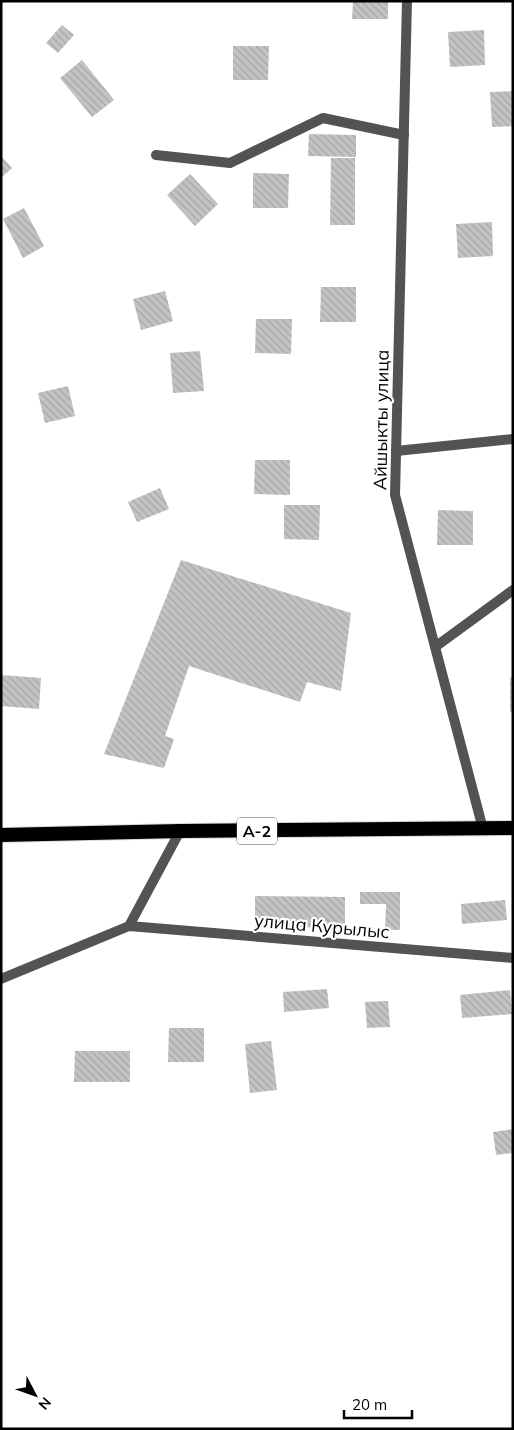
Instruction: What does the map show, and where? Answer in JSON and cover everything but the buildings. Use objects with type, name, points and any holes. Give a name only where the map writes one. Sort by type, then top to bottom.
[{"type":"highway","name":"A-2","points":[[1,835],[513,828]]},
{"type":"street","name":"Айшыкты улица","points":[[407,1],[395,495],[483,829]]},
{"type":"street","points":[[156,155],[230,163],[323,118],[404,134]]},
{"type":"street","points":[[396,451],[513,439]]},
{"type":"street","points":[[435,646],[513,590]]},
{"type":"street","points":[[1,979],[129,926],[180,832]]},
{"type":"street","name":"улица Курылыс","points":[[129,926],[513,958]]}]
